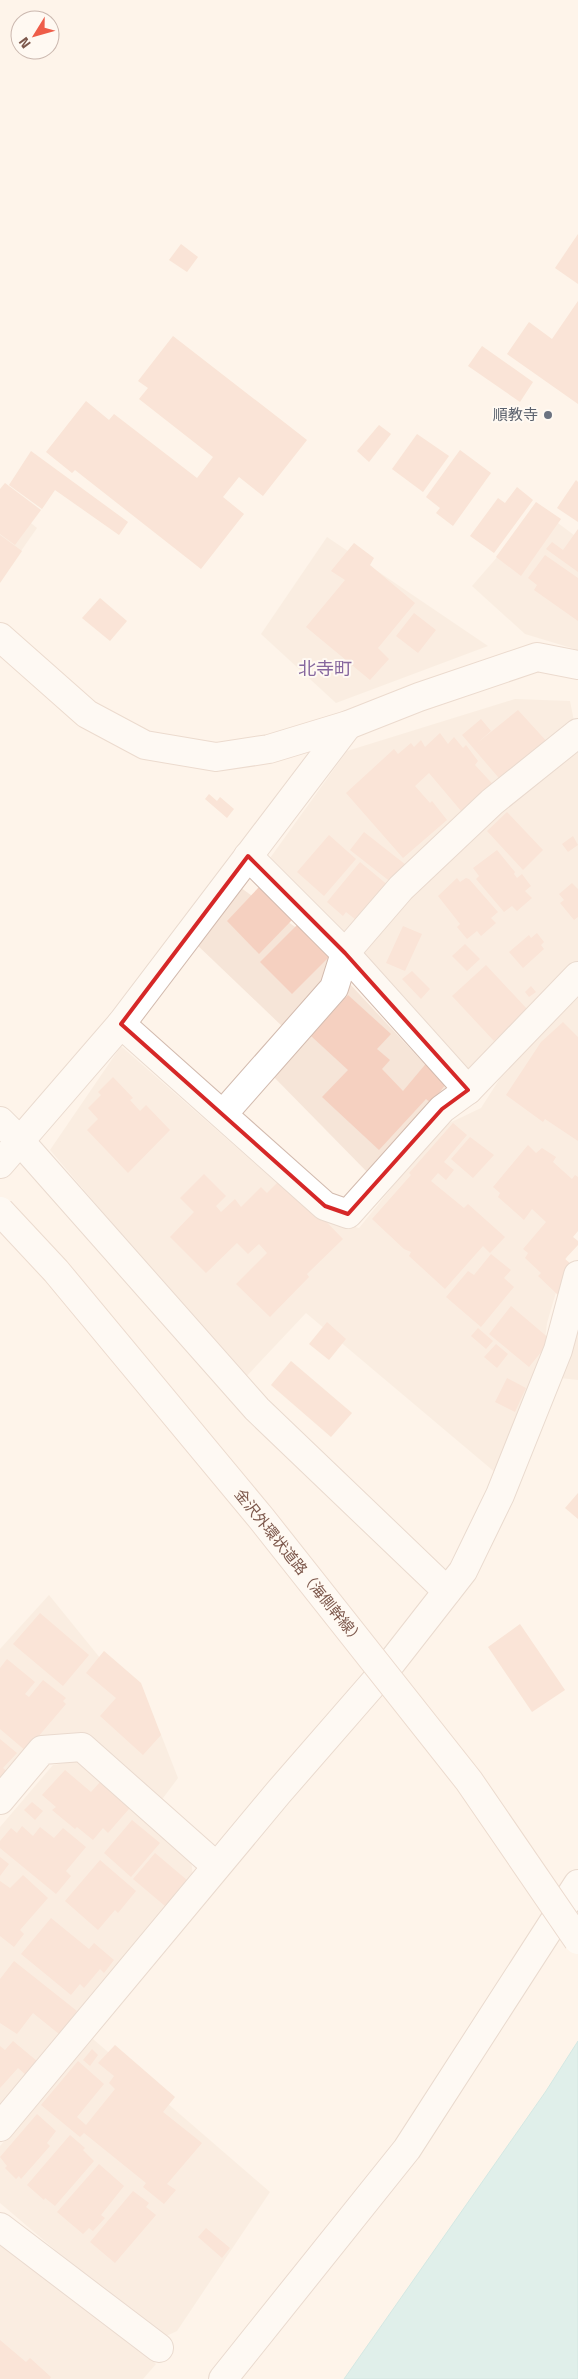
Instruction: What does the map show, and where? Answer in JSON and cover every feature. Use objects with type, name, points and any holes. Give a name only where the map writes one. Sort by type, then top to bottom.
[{"type":"street","points":[[0,637],[87,714],[145,745],[216,757],[269,748],[348,725],[419,697],[537,657],[578,665]]},
{"type":"street","points":[[0,1164],[121,1024],[348,725]]},
{"type":"street","points":[[223,1114],[334,988],[345,953],[401,888],[492,802],[578,733]]},
{"type":"street","points":[[248,856],[345,953],[468,1090]]},
{"type":"street","points":[[121,1024],[325,1206],[348,1214],[442,1108],[468,1090],[578,976]]},
{"type":"street","points":[[0,1121],[20,1141],[257,1409],[447,1591]]},
{"type":"street","name":"金沢外環状道路（海側幹線）","points":[[0,1211],[56,1271],[280,1542],[469,1781],[578,1940]]},
{"type":"street","points":[[0,2127],[216,1866],[392,1662],[463,1571],[500,1495],[558,1350],[578,1276]]},
{"type":"street","points":[[0,1800],[42,1750],[82,1747],[216,1866]]},
{"type":"street","points":[[223,2379],[407,2149],[578,1884]]},
{"type":"street","points":[[0,2227],[158,2348]]},
{"type":"highlighted area","points":[[248,856],[345,953],[468,1090],[442,1109],[348,1214],[325,1206],[121,1024]]},
{"type":"shaded area","points":[[0,498],[37,528],[0,581]]},
{"type":"shaded area","points":[[539,509],[578,538],[578,650],[525,634],[472,586]]},
{"type":"shaded area","points":[[327,537],[488,646],[336,703],[261,634]]},
{"type":"shaded area","points":[[515,699],[570,701],[575,726],[345,937],[265,865],[347,751]]},
{"type":"shaded area","points":[[578,745],[578,963],[467,1077],[355,953],[406,893]]},
{"type":"shaded area","points":[[237,885],[327,950],[329,976],[284,1028],[194,942]]},
{"type":"shaded area","points":[[348,982],[446,1087],[372,1177],[271,1074]]},
{"type":"shaded area","points":[[578,988],[578,1229],[573,1235],[547,1323],[542,1366],[497,1474],[306,1313],[244,1379],[50,1150],[121,1046],[316,1217],[359,1228],[441,1127],[481,1108],[520,1047]]},
{"type":"shaded area","points":[[578,1324],[578,1380],[560,1378]]},
{"type":"shaded area","points":[[49,1595],[160,1732],[178,1778],[160,1802],[82,1738],[0,1787],[0,1649]]},
{"type":"shaded area","points":[[77,1761],[191,1857],[193,1879],[0,2110],[0,1827],[53,1765]]},
{"type":"shaded area","points":[[93,2039],[270,2192],[177,2331],[160,2339],[0,2203],[0,2146]]},
{"type":"shaded area","points":[[0,2236],[156,2364],[143,2379],[0,2379]]},
{"type":"water","points":[[578,2041],[578,2379],[344,2379],[546,2091]]},
{"type":"building","points":[[578,234],[578,284],[555,268]]},
{"type":"building","points":[[181,244],[198,257],[187,272],[169,260]]},
{"type":"building","points":[[578,301],[578,404],[507,354],[529,322],[552,339]]},
{"type":"building","points":[[173,336],[307,440],[263,496],[239,477],[223,497],[244,514],[201,569],[75,470],[72,473],[46,452],[86,401],[109,420],[114,414],[197,478],[213,457],[139,399],[148,388],[138,381]]},
{"type":"building","points":[[482,346],[533,382],[520,402],[468,366]]},
{"type":"building","points":[[379,425],[391,434],[369,462],[357,451]]},
{"type":"building","points":[[417,434],[449,456],[423,492],[392,469]]},
{"type":"building","points":[[460,450],[491,473],[453,526],[436,513],[440,508],[426,497]]},
{"type":"building","points":[[31,451],[128,522],[119,535],[55,490],[42,509],[9,485]]},
{"type":"building","points":[[576,480],[578,482],[578,522],[557,508]]},
{"type":"building","points":[[5,483],[41,510],[15,545],[0,534],[0,489]]},
{"type":"building","points":[[517,487],[533,500],[494,553],[470,536],[498,498],[505,503]]},
{"type":"building","points":[[536,502],[561,519],[521,576],[496,557]]},
{"type":"building","points":[[578,529],[578,572],[546,549],[552,542],[563,550]]},
{"type":"building","points":[[0,535],[22,551],[0,583]]},
{"type":"building","points":[[354,543],[374,558],[370,565],[415,603],[378,648],[389,659],[370,680],[306,627],[345,580],[331,571]]},
{"type":"building","points":[[545,555],[578,578],[578,621],[534,590],[537,585],[528,578]]},
{"type":"building","points":[[100,598],[127,621],[110,641],[82,618]]},
{"type":"building","points":[[414,613],[436,630],[418,653],[396,636]]},
{"type":"building","points":[[518,710],[550,745],[504,784],[462,735],[481,719],[491,731],[476,744]]},
{"type":"building","points":[[440,733],[448,744],[454,737],[463,748],[466,745],[478,761],[475,765],[500,792],[467,818],[429,773],[415,786],[430,803],[432,801],[447,820],[403,858],[346,793],[394,749],[398,754],[411,743],[414,747],[421,740],[425,747]]},
{"type":"building","points":[[209,794],[217,801],[220,797],[234,809],[227,818],[205,799]]},
{"type":"building","points":[[507,812],[543,850],[523,870],[487,831]]},
{"type":"building","points":[[364,832],[406,865],[392,883],[350,850]]},
{"type":"building","points":[[329,835],[356,859],[324,896],[297,872]]},
{"type":"building","points":[[573,836],[578,845],[568,852],[562,844]]},
{"type":"building","points":[[497,850],[515,872],[514,874],[517,878],[522,874],[531,886],[525,891],[532,898],[517,911],[512,906],[504,912],[476,879],[479,876],[473,868]]},
{"type":"building","points":[[360,862],[395,891],[365,927],[346,912],[343,916],[327,902]]},
{"type":"building","points":[[457,878],[460,882],[466,878],[469,879],[498,912],[491,918],[496,923],[481,936],[477,931],[467,939],[457,927],[460,924],[438,896]]},
{"type":"building","points":[[572,883],[578,889],[578,917],[574,920],[560,903],[564,900],[559,894]]},
{"type":"building","points":[[260,886],[293,919],[259,954],[227,921]]},
{"type":"building","points":[[302,920],[335,951],[292,994],[260,962]]},
{"type":"building","points":[[403,926],[422,934],[405,971],[386,963]]},
{"type":"building","points":[[537,933],[544,942],[541,945],[544,949],[523,968],[509,952],[529,935],[531,938]]},
{"type":"building","points":[[465,944],[480,959],[467,971],[452,956]]},
{"type":"building","points":[[486,965],[528,1010],[494,1041],[452,996]]},
{"type":"building","points":[[412,971],[430,989],[421,999],[402,979]]},
{"type":"building","points":[[531,986],[536,992],[529,997],[525,992]]},
{"type":"building","points":[[348,995],[391,1034],[377,1049],[390,1060],[382,1069],[403,1091],[429,1060],[450,1079],[431,1103],[426,1099],[379,1150],[322,1097],[348,1070],[311,1036]]},
{"type":"building","points":[[563,1022],[578,1037],[578,1141],[545,1119],[543,1122],[506,1095],[541,1042]]},
{"type":"building","points":[[113,1077],[133,1098],[130,1100],[140,1111],[146,1105],[170,1130],[128,1173],[87,1130],[98,1119],[88,1108],[101,1095],[98,1092]]},
{"type":"building","points":[[453,1123],[467,1135],[444,1162],[454,1170],[446,1180],[438,1173],[431,1181],[464,1208],[468,1204],[505,1237],[490,1253],[483,1246],[445,1289],[409,1256],[411,1252],[404,1249],[372,1219]]},
{"type":"building","points":[[470,1137],[494,1155],[473,1178],[451,1159]]},
{"type":"building","points":[[528,1145],[536,1153],[542,1148],[556,1157],[553,1162],[572,1179],[575,1175],[578,1177],[578,1231],[573,1237],[578,1241],[578,1245],[565,1259],[577,1269],[566,1287],[558,1295],[538,1276],[541,1273],[525,1258],[528,1253],[523,1249],[546,1222],[532,1209],[524,1220],[498,1197],[500,1193],[493,1187]]},
{"type":"building","points":[[204,1174],[226,1196],[216,1206],[221,1212],[235,1199],[241,1207],[261,1187],[267,1193],[283,1177],[343,1239],[307,1274],[309,1277],[270,1317],[236,1284],[267,1253],[259,1244],[248,1254],[237,1243],[206,1273],[170,1237],[194,1212],[180,1198]]},
{"type":"building","points":[[491,1254],[511,1270],[504,1278],[514,1287],[481,1327],[446,1297],[468,1271],[474,1275]]},
{"type":"building","points":[[511,1306],[551,1340],[529,1367],[489,1334]]},
{"type":"building","points":[[327,1322],[346,1339],[329,1360],[309,1344]]},
{"type":"building","points":[[478,1328],[493,1341],[486,1349],[471,1336]]},
{"type":"building","points":[[496,1344],[508,1354],[497,1368],[484,1357]]},
{"type":"building","points":[[291,1361],[352,1413],[331,1437],[271,1385]]},
{"type":"building","points":[[507,1378],[526,1388],[515,1412],[495,1402]]},
{"type":"building","points":[[578,1493],[578,1519],[565,1508]]},
{"type":"building","points":[[40,1613],[89,1655],[63,1686],[13,1644]]},
{"type":"building","points":[[520,1624],[565,1690],[532,1712],[488,1647]]},
{"type":"building","points":[[104,1651],[141,1683],[161,1735],[143,1755],[100,1716],[116,1698],[86,1673]]},
{"type":"building","points":[[7,1659],[35,1682],[25,1694],[29,1697],[43,1680],[66,1698],[63,1701],[66,1704],[26,1751],[0,1729],[0,1668]]},
{"type":"building","points":[[0,1739],[17,1753],[3,1768],[11,1775],[0,1787]]},
{"type":"building","points":[[65,1770],[91,1792],[101,1781],[135,1802],[108,1833],[103,1828],[93,1840],[77,1827],[75,1829],[52,1810],[56,1807],[42,1795]]},
{"type":"building","points":[[32,1802],[43,1811],[35,1820],[24,1810]]},
{"type":"building","points":[[132,1820],[160,1843],[131,1877],[104,1853]]},
{"type":"building","points":[[22,1826],[33,1836],[40,1827],[54,1838],[63,1828],[86,1847],[66,1871],[71,1876],[56,1894],[0,1848],[0,1841],[11,1828],[17,1833]]},
{"type":"building","points":[[155,1853],[187,1880],[165,1906],[133,1879]]},
{"type":"building","points":[[0,1857],[9,1864],[0,1876]]},
{"type":"building","points":[[100,1860],[136,1891],[118,1913],[115,1910],[98,1930],[65,1901]]},
{"type":"building","points":[[23,1875],[48,1898],[20,1930],[24,1934],[14,1947],[0,1936],[0,1881],[10,1888]]},
{"type":"building","points":[[51,1918],[89,1949],[94,1943],[114,1960],[104,1973],[100,1969],[84,1988],[80,1984],[71,1995],[21,1954]]},
{"type":"building","points":[[14,1961],[77,2011],[59,2034],[33,2013],[17,2034],[0,2023],[0,1979]]},
{"type":"building","points":[[13,2041],[37,2061],[26,2075],[18,2068],[0,2088],[0,2046],[5,2050]]},
{"type":"building","points":[[115,2045],[175,2097],[163,2112],[202,2143],[167,2184],[176,2190],[164,2204],[143,2187],[146,2183],[84,2133],[80,2137],[41,2105],[78,2061],[104,2084],[77,2117],[86,2125],[115,2089],[109,2083],[114,2076],[98,2063]]},
{"type":"building","points":[[92,2049],[98,2055],[90,2066],[83,2060]]},
{"type":"building","points":[[37,2114],[56,2131],[47,2143],[50,2146],[21,2179],[19,2176],[16,2179],[5,2168],[7,2166],[0,2157]]},
{"type":"building","points":[[70,2135],[85,2148],[83,2150],[94,2161],[55,2206],[45,2198],[44,2200],[27,2185]]},
{"type":"building","points":[[99,2164],[124,2186],[101,2215],[105,2218],[93,2231],[89,2228],[83,2234],[57,2212]]},
{"type":"building","points":[[133,2191],[149,2203],[146,2207],[156,2215],[115,2263],[90,2242]]},
{"type":"building","points":[[206,2228],[230,2248],[222,2258],[198,2237]]},
{"type":"building","points":[[0,2340],[26,2362],[30,2358],[51,2377],[50,2379],[0,2379]]},
{"type":"place","name":"順教寺","points":[[548,415]]},
{"type":"district","name":"北寺町","points":[[325,669]]}]
